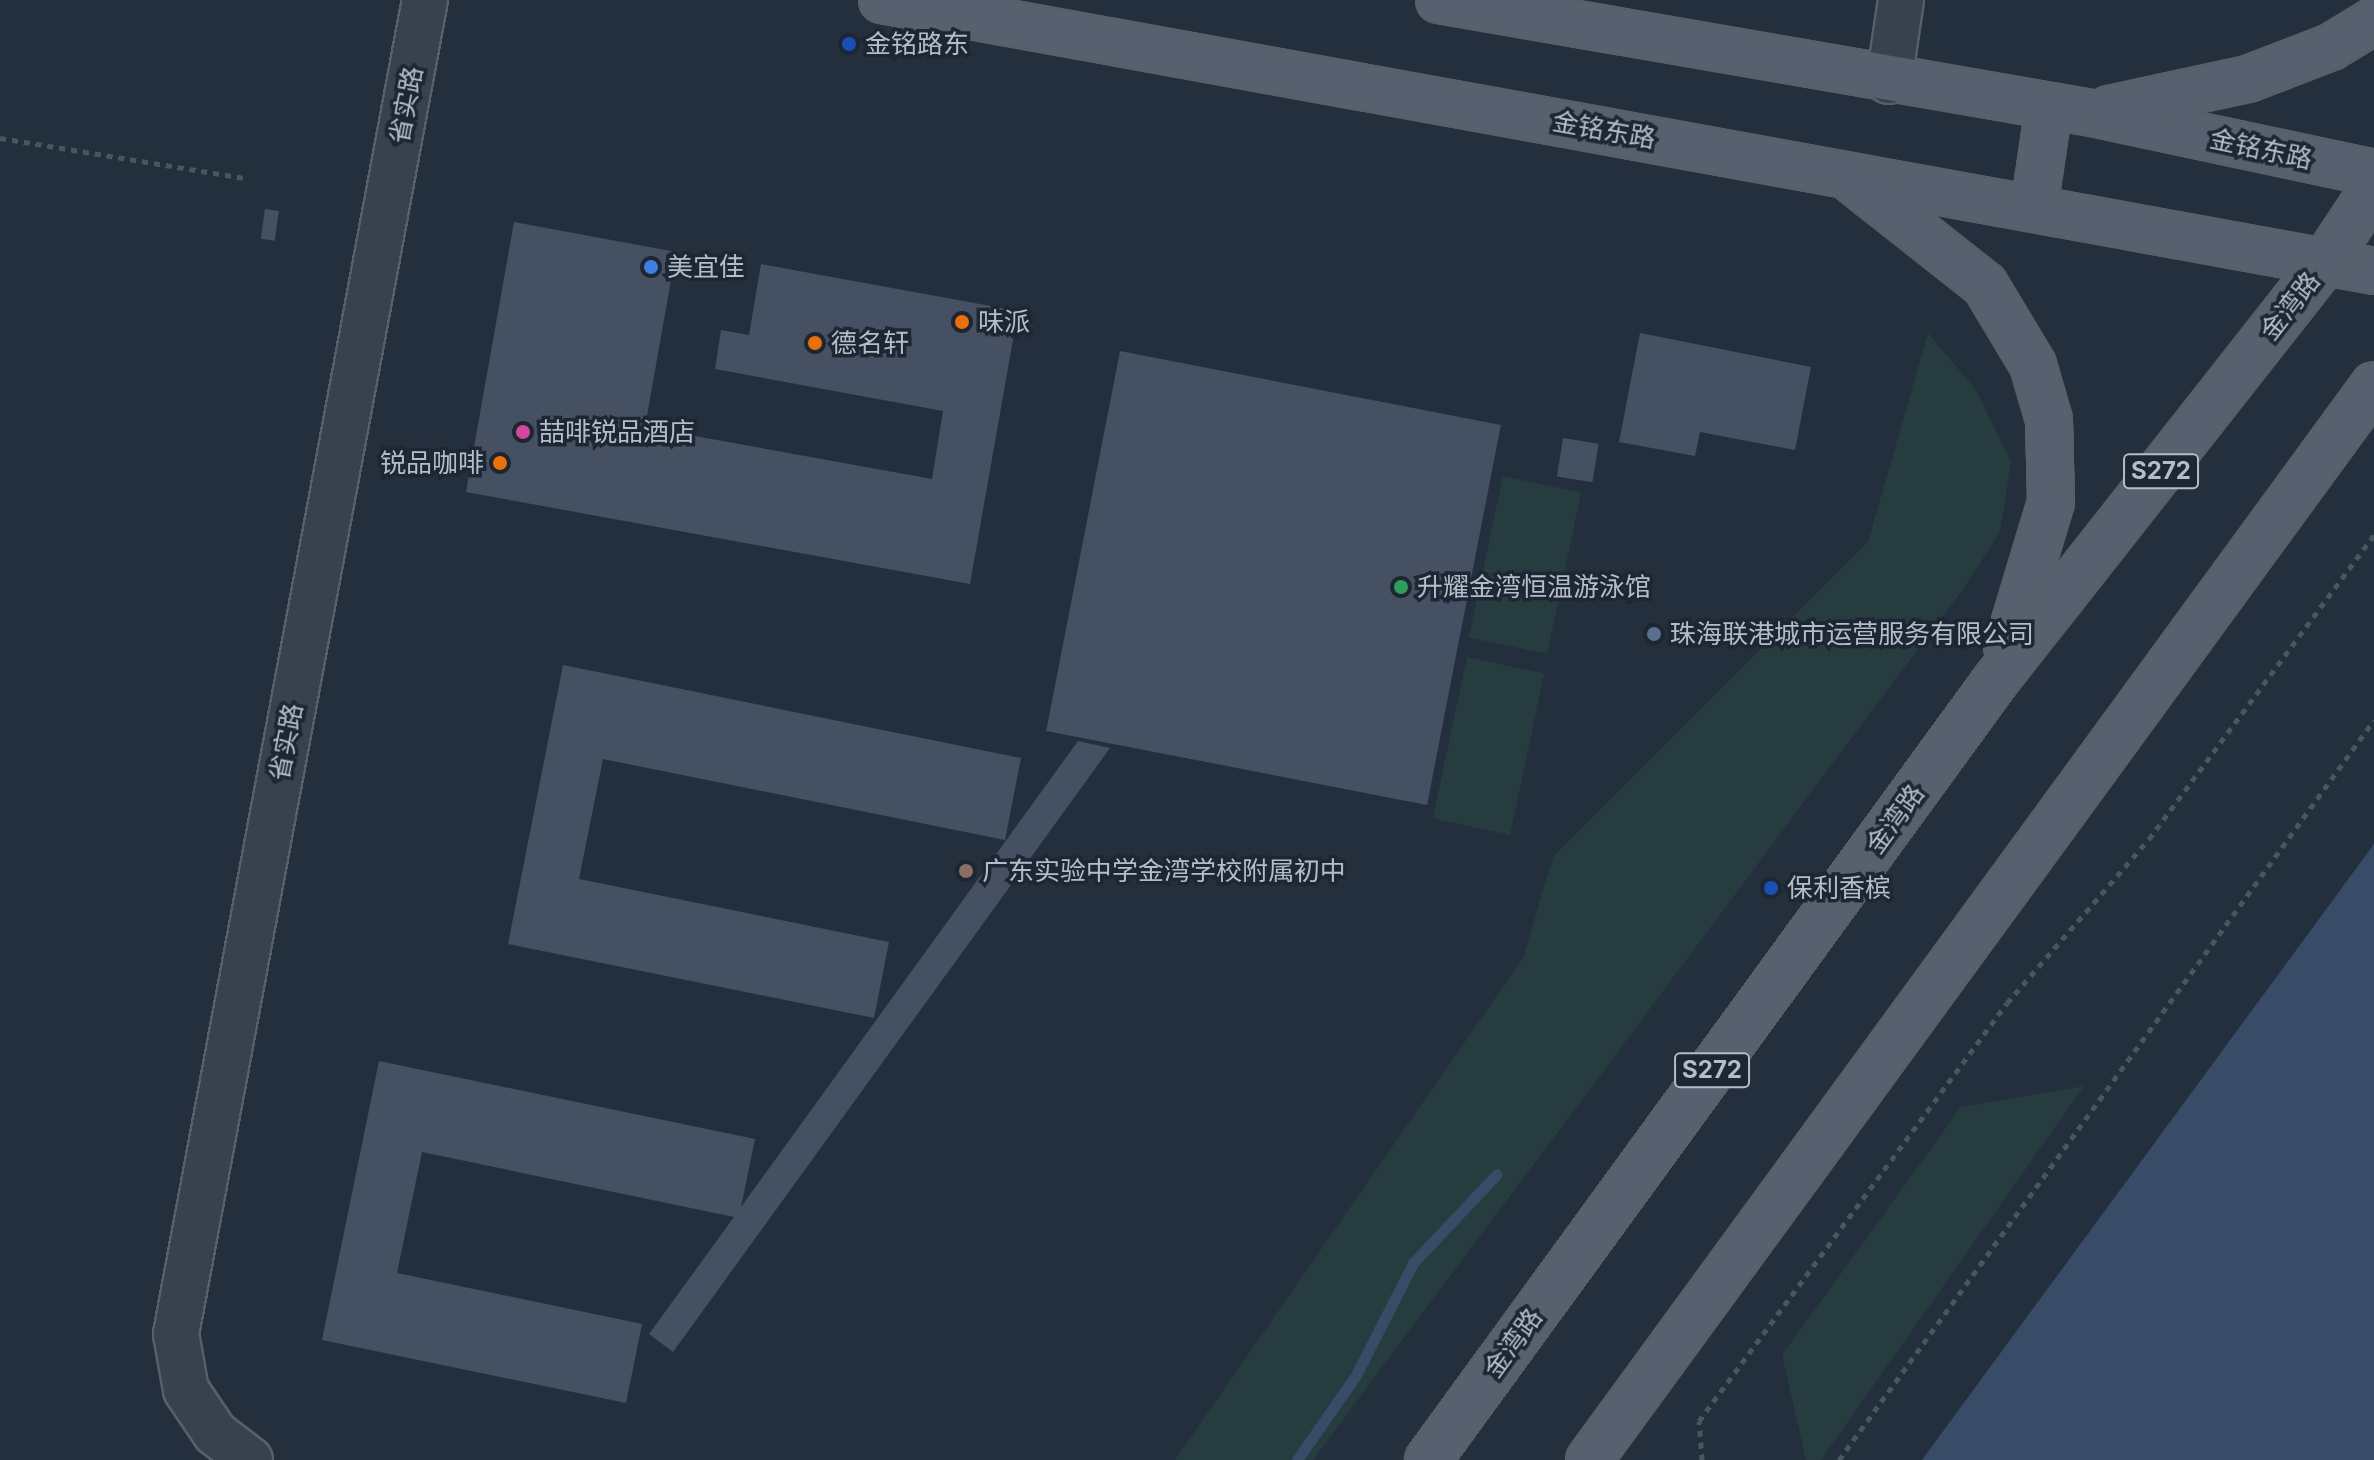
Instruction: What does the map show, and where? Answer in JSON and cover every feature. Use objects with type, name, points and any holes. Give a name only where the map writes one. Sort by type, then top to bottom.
[{"type":"main road","name":"金铭东路","points":[[882,0],[2374,271]]},
{"type":"main road","name":"金铭东路","points":[[1439,0],[1889,81],[2092,113],[2374,173]]},
{"type":"main road","points":[[2092,113],[2248,79],[2331,47],[2374,21]]},
{"type":"main road","points":[[2034,208],[2049,106]]},
{"type":"main road","points":[[1843,174],[1985,285],[2033,365],[2049,420],[2051,502],[1996,680]]},
{"type":"main road","name":"金湾路","points":[[1428,1460],[1996,680],[2325,262],[2374,188]]},
{"type":"main road","points":[[1589,1460],[2374,385]]},
{"type":"street","name":"省实路","points":[[250,1460],[215,1433],[186,1390],[176,1334],[425,0]]},
{"type":"street","points":[[1889,81],[1901,0]]},
{"type":"path","points":[[0,138],[243,178]]},
{"type":"path","points":[[1702,1460],[1699,1421],[2007,1003],[2149,839],[2374,535]]},
{"type":"path","points":[[1839,1460],[2374,720]]},
{"type":"green space","points":[[1928,333],[1976,390],[2011,461],[2000,532],[1963,589],[1313,1460],[1175,1460],[1523,958],[1553,857],[1868,542]]},
{"type":"green space","points":[[1503,476],[1581,493],[1547,654],[1469,637]]},
{"type":"green space","points":[[1467,657],[1544,673],[1510,835],[1433,818]]},
{"type":"green space","points":[[2084,1086],[1821,1460],[1806,1460],[1782,1355],[1961,1107]]},
{"type":"water","points":[[2374,844],[2374,1460],[1922,1460]]},
{"type":"building","points":[[265,209],[279,211],[275,241],[261,239]]},
{"type":"building","points":[[514,222],[676,252],[645,427],[932,479],[943,411],[715,369],[721,330],[749,335],[761,264],[1018,311],[970,584],[466,492]]},
{"type":"building","points":[[1640,333],[1811,367],[1795,450],[1700,432],[1695,456],[1619,442]]},
{"type":"building","points":[[1120,351],[1501,425],[1427,805],[1046,731]]},
{"type":"building","points":[[1563,438],[1599,444],[1592,482],[1557,477]]},
{"type":"building","points":[[563,665],[1021,758],[1005,840],[603,759],[579,879],[889,942],[874,1018],[508,944]]},
{"type":"building","points":[[1078,741],[1110,748],[673,1352],[649,1334],[734,1217],[422,1152],[397,1273],[642,1324],[626,1403],[322,1340],[379,1061],[755,1139],[741,1207]]},
{"type":"waterway","points":[[1297,1460],[1356,1375],[1413,1263],[1497,1174]]},
{"type":"place","name":"金铭路东","points":[[849,44]]},
{"type":"place","name":"美宜佳","points":[[651,267]]},
{"type":"place","name":"味派","points":[[962,322]]},
{"type":"place","name":"德名轩","points":[[815,343]]},
{"type":"place","name":"喆啡锐品酒店","points":[[523,432]]},
{"type":"place","name":"锐品咖啡","points":[[500,463]]},
{"type":"place","name":"升耀金湾恒温游泳馆","points":[[1401,587]]},
{"type":"place","name":"珠海联港城市运营服务有限公司","points":[[1654,634]]},
{"type":"place","name":"广东实验中学金湾学校附属初中","points":[[966,871]]},
{"type":"place","name":"保利香槟","points":[[1771,888]]}]
